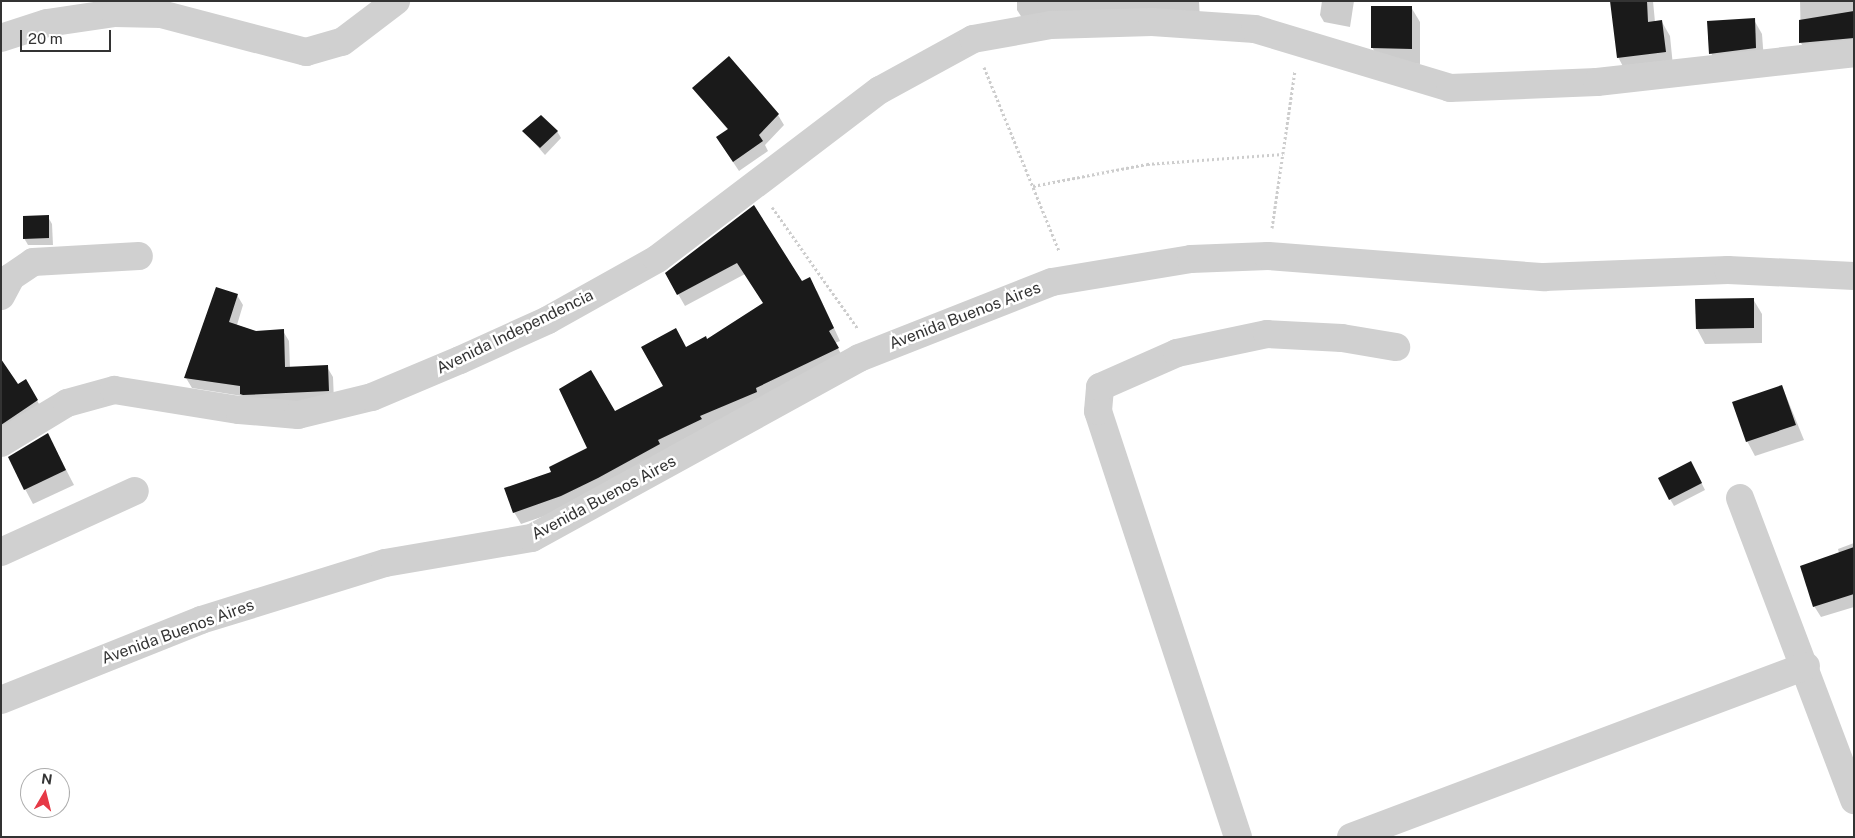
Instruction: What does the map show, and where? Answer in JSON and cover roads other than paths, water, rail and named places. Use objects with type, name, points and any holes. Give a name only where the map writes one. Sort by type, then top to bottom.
[{"type":"street","points":[[1,38],[47,24],[115,13],[161,14],[306,52],[342,42],[396,1]]},
{"type":"street","name":"Avenida Independencia","points":[[1,443],[67,403],[114,390],[239,410],[298,415],[372,396],[548,320],[649,264],[880,90],[973,39],[1051,25],[1152,22],[1255,29],[1450,88],[1597,82],[1854,53]]},
{"type":"street","points":[[1,296],[11,277],[33,262],[139,256]]},
{"type":"street","name":"Avenida Buenos Aires","points":[[1,700],[201,620],[385,563],[532,538],[874,352],[1052,282],[1191,259],[1268,256],[1544,277],[1728,270],[1854,276]]},
{"type":"street","points":[[1238,837],[1098,411],[1100,387],[1177,353],[1267,334],[1342,338],[1396,347]]},
{"type":"street","points":[[1,552],[135,491]]},
{"type":"street","points":[[1740,498],[1849,770],[1854,800]]},
{"type":"street","points":[[1351,837],[1806,666]]}]
